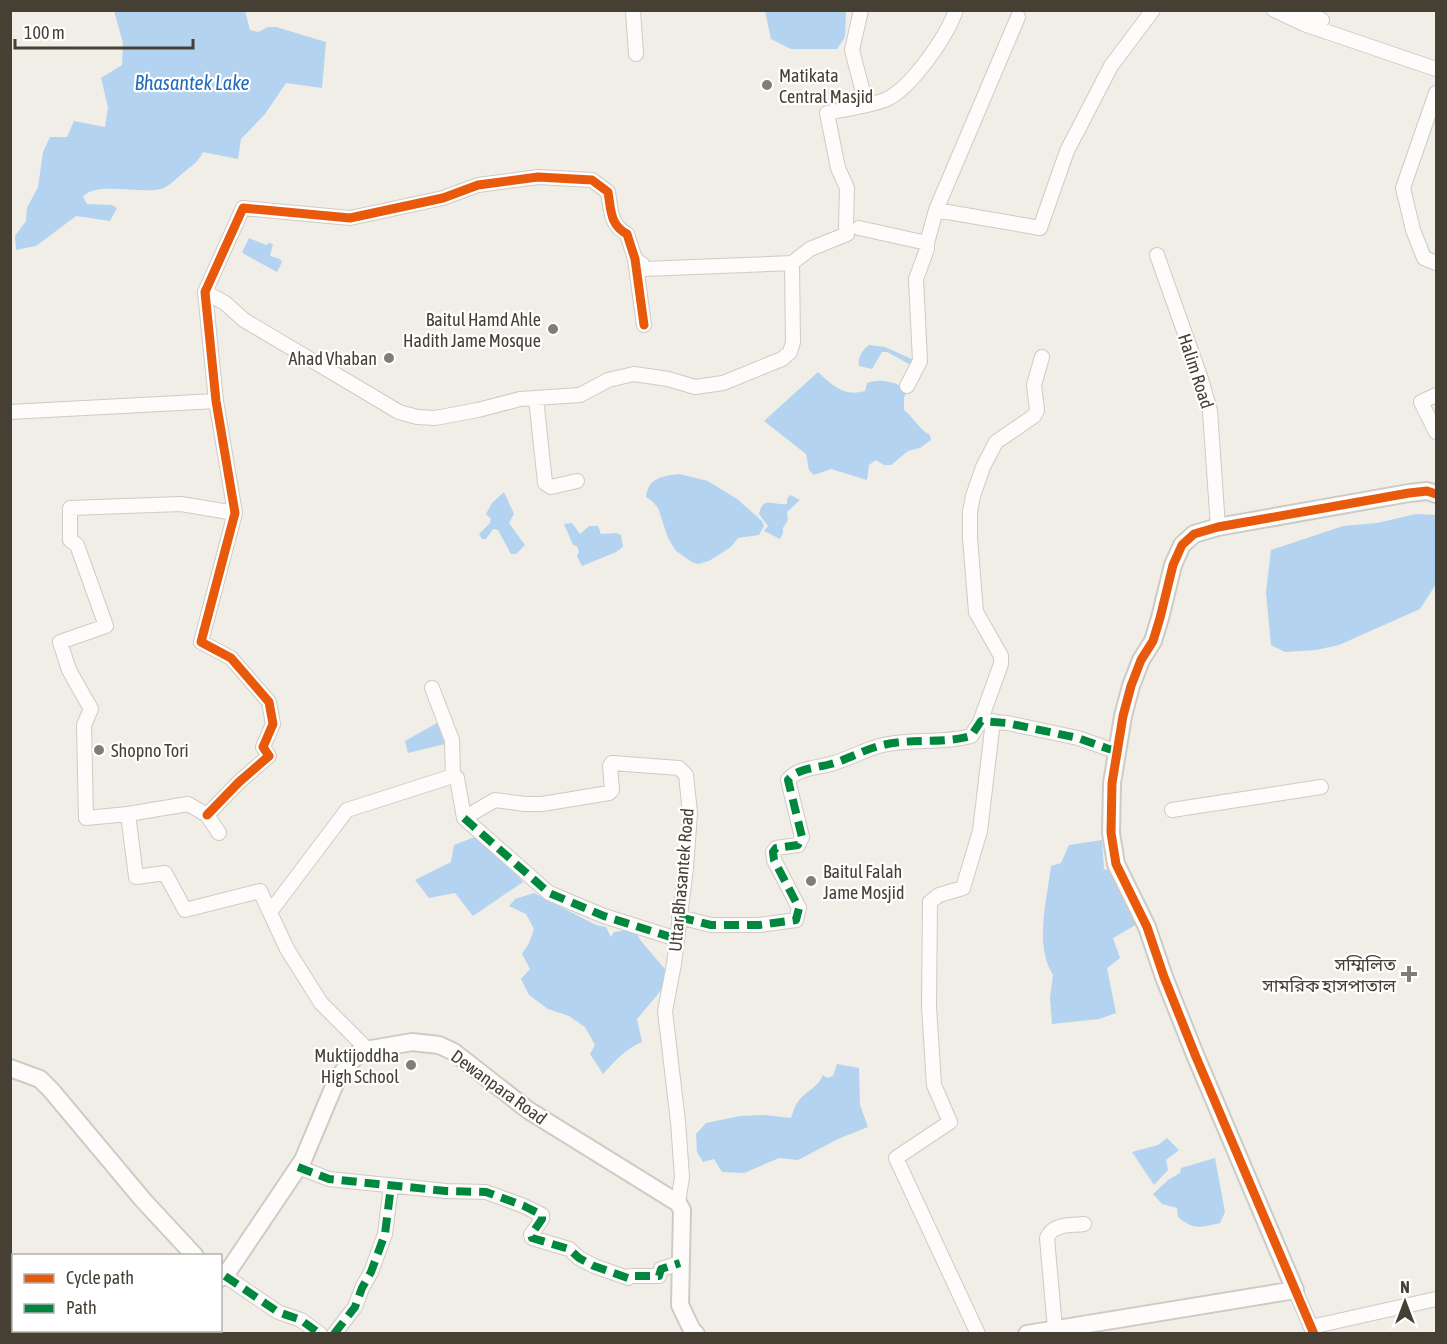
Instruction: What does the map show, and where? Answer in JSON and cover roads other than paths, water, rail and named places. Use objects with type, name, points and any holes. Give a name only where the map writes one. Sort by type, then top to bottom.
[{"type":"street","points":[[633,10],[636,54]]},
{"type":"street","points":[[861,10],[852,50],[866,104]]},
{"type":"street","points":[[635,259],[642,264],[644,269],[792,263],[810,249],[847,234],[847,188],[838,168],[827,113],[887,99],[903,87],[928,58],[952,21],[956,10]]},
{"type":"street","points":[[936,210],[1040,228],[1067,151],[1111,66],[1153,10]]},
{"type":"street","points":[[1274,10],[1305,24],[1437,69]]},
{"type":"street","points":[[1299,10],[1437,62]]},
{"type":"street","points":[[908,386],[920,361],[916,279],[927,249],[936,210],[1018,17]]},
{"type":"street","points":[[1437,93],[1403,188],[1413,231],[1424,258],[1437,263]]},
{"type":"street","points":[[207,815],[239,782],[269,756],[263,747],[273,724],[269,702],[237,665],[223,652],[201,642],[235,513],[216,401],[205,292],[243,208],[350,218],[443,198],[478,185],[538,177],[592,180],[608,192],[612,221],[618,230],[627,234],[635,259],[644,325]]},
{"type":"street","points":[[859,228],[927,243]]},
{"type":"street","name":"Halim Road","points":[[1157,255],[1210,411],[1218,527]]},
{"type":"street","points":[[205,292],[225,303],[244,320],[399,412],[417,417],[435,418],[520,399],[580,395],[608,381],[634,374],[668,379],[695,387],[723,383],[782,359],[790,351],[793,342],[792,263]]},
{"type":"street","points":[[978,1334],[896,1158],[950,1122],[934,1085],[929,1006],[930,902],[939,895],[963,888],[980,831],[986,721],[1002,664],[1001,656],[976,612],[970,512],[983,467],[996,442],[1034,416],[1037,410],[1034,385],[1042,357]]},
{"type":"street","points":[[1437,395],[1421,402],[1437,432]]},
{"type":"street","points":[[536,398],[545,483],[551,487],[577,481]]},
{"type":"street","points":[[10,412],[216,401]]},
{"type":"street","points":[[1437,494],[1427,491],[1408,493],[1218,527],[1194,534],[1182,545],[1173,565],[1153,641],[1141,660],[1131,686],[1123,716],[1112,783],[1111,811],[1111,833],[1116,864],[1147,927],[1196,1058],[1313,1330],[1437,1299]]},
{"type":"street","points":[[219,833],[207,815],[188,804],[86,818],[84,725],[91,709],[69,670],[60,642],[106,626],[77,545],[70,540],[70,508],[181,504],[235,513]]},
{"type":"street","points":[[432,688],[452,740],[453,776]]},
{"type":"street","points":[[986,721],[1078,738],[1118,750]]},
{"type":"street","points":[[679,917],[711,925],[771,925],[796,920],[799,908],[774,860],[773,852],[776,848],[798,845],[802,837],[789,788],[788,780],[792,775],[833,764],[884,745],[934,742],[971,736],[986,721]]},
{"type":"street","name":"Uttar Bhasantek Road","points":[[465,818],[495,800],[542,804],[609,793],[612,790],[610,766],[612,763],[679,768],[686,774],[690,813],[677,939],[665,1011],[679,1133],[682,1178],[678,1203]]},
{"type":"street","points":[[270,912],[346,810],[447,776],[453,776],[457,778],[465,818],[549,893],[604,916],[677,939]]},
{"type":"street","points":[[1172,810],[1321,787]]},
{"type":"street","points":[[128,814],[136,877],[165,873],[185,910],[260,891],[287,948],[321,1003],[368,1050]]},
{"type":"street","name":"Dewanpara Road","points":[[223,1277],[303,1160],[336,1079],[360,1051],[412,1042],[440,1045],[454,1052],[528,1110],[678,1203]]},
{"type":"street","points":[[10,1068],[40,1079],[51,1090],[143,1200],[193,1254]]},
{"type":"street","points":[[298,1167],[329,1179],[391,1186],[486,1192],[508,1199],[542,1215],[542,1219],[531,1235],[532,1238],[569,1249],[579,1258],[594,1266],[628,1278],[630,1276],[659,1276],[661,1269],[680,1263]]},
{"type":"street","points":[[334,1334],[355,1307],[386,1234],[391,1186]]},
{"type":"street","points":[[678,1203],[682,1210],[680,1305],[696,1334]]},
{"type":"street","points":[[1055,1329],[1047,1238],[1055,1227],[1084,1224]]},
{"type":"street","points":[[223,1277],[278,1312],[301,1320],[320,1334]]},
{"type":"street","points":[[1027,1334],[1295,1290]]},
{"type":"water","name":"Bhasantek Lake","points":[[114,11],[245,11],[250,30],[258,32],[268,27],[276,27],[326,42],[322,88],[286,83],[265,114],[241,139],[238,159],[203,152],[193,165],[164,188],[107,189],[89,192],[83,197],[87,204],[112,205],[117,208],[110,221],[76,216],[36,246],[16,250],[15,236],[26,221],[27,208],[38,187],[43,152],[50,137],[67,137],[74,121],[105,127],[108,107],[101,78],[122,65],[123,43]]},
{"type":"water","points":[[765,11],[846,11],[845,37],[837,49],[791,49],[771,39]]},
{"type":"water","points":[[249,238],[266,245],[273,244],[270,256],[282,262],[277,272],[242,252]]},
{"type":"water","points":[[869,345],[885,347],[916,361],[911,365],[887,352],[882,352],[872,369],[859,366],[861,354]]},
{"type":"water","points":[[818,372],[834,386],[851,393],[865,391],[867,383],[878,381],[903,387],[907,390],[904,410],[930,435],[931,440],[920,448],[908,451],[891,465],[884,465],[876,460],[869,465],[867,480],[831,469],[814,475],[809,470],[806,454],[764,421]]},
{"type":"water","points":[[679,474],[708,481],[737,499],[762,521],[764,526],[759,535],[738,538],[731,547],[709,561],[698,564],[676,551],[668,538],[658,508],[646,497],[650,486],[657,479]]},
{"type":"water","points":[[504,492],[514,514],[509,523],[525,545],[516,554],[511,554],[498,530],[493,529],[486,539],[482,539],[479,534],[490,523],[491,519],[486,514],[492,503]]},
{"type":"water","points":[[790,495],[800,500],[787,512],[788,520],[780,539],[764,531],[768,526],[759,514],[766,503],[787,504]]},
{"type":"water","points":[[1416,514],[1436,515],[1436,584],[1420,609],[1339,645],[1316,650],[1285,652],[1271,645],[1266,592],[1271,550],[1343,526],[1377,523]]},
{"type":"water","points":[[572,523],[580,534],[589,526],[598,526],[601,534],[621,535],[623,547],[582,566],[577,556],[579,552],[577,546],[573,545],[564,524]]},
{"type":"water","points":[[437,723],[445,744],[408,753],[405,741]]},
{"type":"water","points":[[480,835],[523,882],[473,916],[455,893],[429,898],[415,880],[451,862],[454,845]]},
{"type":"water","points":[[1102,840],[1104,869],[1115,873],[1141,922],[1113,938],[1120,958],[1107,968],[1116,1013],[1099,1019],[1052,1024],[1050,997],[1053,975],[1047,963],[1043,936],[1051,866],[1061,863],[1069,845]]},
{"type":"water","points":[[534,893],[596,925],[606,927],[611,937],[614,932],[634,929],[641,941],[669,974],[659,993],[637,1019],[642,1042],[625,1052],[603,1074],[590,1054],[595,1045],[585,1027],[569,1016],[548,1009],[529,995],[521,979],[530,969],[522,954],[534,929],[526,914],[509,906],[515,899]]},
{"type":"water","points":[[837,1064],[859,1068],[860,1105],[868,1127],[838,1139],[798,1160],[779,1158],[744,1173],[722,1172],[714,1159],[703,1162],[697,1152],[696,1134],[706,1123],[740,1116],[765,1115],[791,1118],[799,1100],[815,1086],[823,1075],[827,1078],[833,1076]]},
{"type":"water","points":[[1167,1138],[1179,1150],[1166,1160],[1168,1170],[1154,1185],[1132,1152],[1158,1145]]},
{"type":"water","points":[[1215,1158],[1225,1212],[1220,1223],[1203,1227],[1189,1224],[1178,1217],[1177,1208],[1162,1204],[1153,1194],[1168,1180],[1180,1173],[1181,1168]]},
{"type":"place","name":"Matikata Central Masjid","points":[[767,85]]},
{"type":"place","name":"Baitul Hamd Ahle Hadith Jame Mosque","points":[[553,329]]},
{"type":"place","name":"Ahad Vhaban","points":[[389,358]]},
{"type":"place","name":"Shopno Tori","points":[[99,750]]},
{"type":"place","name":"Baitul Falah Jame Mosjid","points":[[811,881]]},
{"type":"place","name":"সম্মিলিত সামরিক হাসপাতাল","points":[[1409,974]]},
{"type":"place","name":"Muktijoddha High School","points":[[411,1065]]}]
